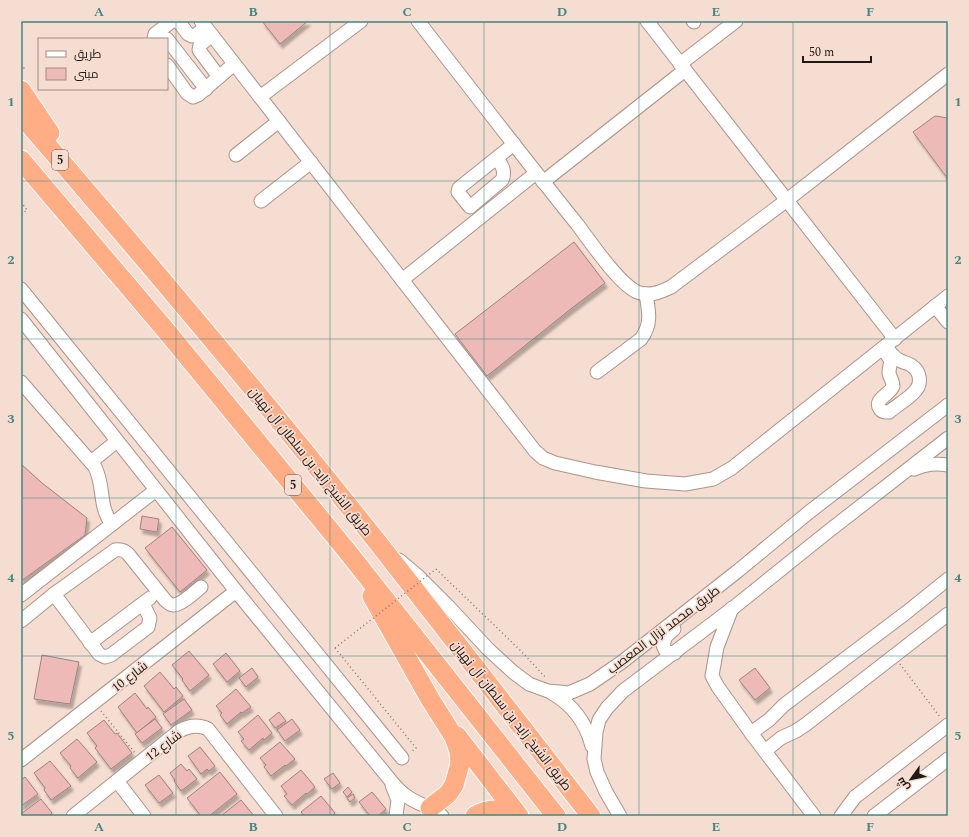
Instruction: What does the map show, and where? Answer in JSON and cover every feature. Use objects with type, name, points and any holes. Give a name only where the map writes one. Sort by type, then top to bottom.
[{"type":"highway","points":[[21,90],[99,205]]},
{"type":"highway","name":"طريق الشيخ زايد بن سلطان آل نهيان","points":[[21,115],[196,320],[378,543],[591,816]]},
{"type":"highway","name":"طريق الشيخ زايد بن سلطان آل نهيان","points":[[21,160],[168,333],[347,551],[556,816]]},
{"type":"highway","points":[[347,551],[430,699],[454,737],[459,751],[460,764],[454,785],[448,794],[432,810]]},
{"type":"highway","points":[[430,699],[519,816]]},
{"type":"highway","points":[[475,816],[481,813],[497,810],[505,811],[514,816]]},
{"type":"street","points":[[162,37],[172,21]]},
{"type":"street","points":[[178,21],[188,34],[192,36],[206,28]]},
{"type":"street","points":[[260,97],[361,21]]},
{"type":"street","points":[[418,21],[539,178],[619,278],[637,292],[646,294],[657,294],[671,287],[946,79]]},
{"type":"street","points":[[647,21],[787,200],[888,344],[893,356],[899,361],[914,367],[919,375],[919,384],[916,390],[889,412],[885,412],[881,410],[878,405],[879,402],[891,390],[893,385],[889,372],[891,361],[888,344]]},
{"type":"street","points":[[402,280],[478,219],[539,178],[683,67],[736,21]]},
{"type":"street","points":[[206,28],[535,451],[543,458],[554,463],[646,481],[685,484],[713,480],[732,468],[948,296]]},
{"type":"street","points":[[206,28],[199,50],[219,77]]},
{"type":"street","points":[[168,44],[206,89]]},
{"type":"street","points":[[168,66],[190,96],[195,97],[234,64]]},
{"type":"street","points":[[236,155],[278,121]]},
{"type":"street","points":[[478,219],[458,192],[459,188],[514,144]]},
{"type":"street","points":[[470,207],[502,180],[504,169],[497,158]]},
{"type":"street","points":[[262,201],[310,162]]},
{"type":"street","points":[[21,289],[402,758]]},
{"type":"street","points":[[597,372],[641,339],[646,332],[650,320],[646,294]]},
{"type":"street","points":[[935,306],[948,322]]},
{"type":"street","points":[[21,319],[236,591],[391,782],[407,797],[432,810]]},
{"type":"street","points":[[21,382],[91,462],[100,478],[104,510],[112,524]]},
{"type":"street","name":"طريق محمد نزال المعصب","points":[[554,692],[569,693],[590,684],[628,658],[808,513],[948,405]]},
{"type":"street","name":"طريق محمد نزال المعصب","points":[[620,816],[606,792],[597,772],[594,759],[596,732],[599,720],[606,708],[623,691],[733,608],[948,438]]},
{"type":"street","points":[[91,462],[118,441]]},
{"type":"street","points":[[138,466],[154,453]]},
{"type":"street","points":[[903,473],[924,464],[937,463],[948,465]]},
{"type":"street","points":[[21,595],[156,490]]},
{"type":"street","points":[[378,543],[418,576],[512,672],[530,684],[554,692],[566,703],[581,719],[588,731],[594,759]]},
{"type":"street","points":[[21,621],[54,594],[115,550],[120,549],[129,554],[158,592],[170,604],[174,605],[180,603],[201,587]]},
{"type":"street","points":[[60,565],[72,581]]},
{"type":"street","points":[[675,653],[669,653],[665,650],[663,645],[666,636],[711,601],[739,570]]},
{"type":"street","points":[[752,733],[769,720],[784,705],[948,579]]},
{"type":"street","name":"شارع 10","points":[[21,760],[236,591]]},
{"type":"street","points":[[90,643],[158,592]]},
{"type":"street","points":[[54,594],[90,643],[102,656],[108,656],[146,629],[150,624],[150,618],[143,604]]},
{"type":"street","points":[[733,608],[717,648],[712,676],[718,687],[814,816]]},
{"type":"street","points":[[765,751],[781,738],[805,725],[948,614]]},
{"type":"street","points":[[775,714],[779,727],[790,734]]},
{"type":"street","name":"شارع 12","points":[[73,816],[179,731],[187,727],[201,725],[208,729],[276,816]]},
{"type":"street","points":[[846,814],[855,797],[948,726]]},
{"type":"street","points":[[874,816],[948,760]]},
{"type":"street","points":[[117,781],[144,816]]},
{"type":"street","points":[[391,782],[398,800],[397,816]]},
{"type":"street","points":[[397,816],[404,810],[415,806],[432,810]]},
{"type":"path","points":[[21,64],[24,68],[21,70]]},
{"type":"path","points":[[21,202],[27,210],[21,215]]},
{"type":"path","points":[[416,748],[335,648],[436,569],[521,651],[554,692]]},
{"type":"path","points":[[894,656],[948,726]]},
{"type":"path","points":[[95,702],[141,761]]},
{"type":"building","points":[[262,21],[308,21],[280,44]]},
{"type":"building","points":[[935,116],[948,118],[948,179],[913,132]]},
{"type":"building","points":[[574,242],[605,283],[487,376],[455,334]]},
{"type":"building","points":[[21,464],[42,483],[87,518],[85,535],[21,581]]},
{"type":"building","points":[[142,516],[159,519],[157,532],[140,529]]},
{"type":"building","points":[[172,527],[207,570],[180,592],[145,548]]},
{"type":"building","points":[[189,651],[209,675],[190,691],[172,665]]},
{"type":"building","points":[[226,653],[240,671],[227,682],[213,664]]},
{"type":"building","points":[[42,655],[79,662],[70,704],[34,699]]},
{"type":"building","points":[[252,668],[258,677],[246,687],[239,678]]},
{"type":"building","points":[[755,668],[770,688],[755,700],[739,680]]},
{"type":"building","points":[[160,672],[174,689],[176,687],[183,696],[164,712],[144,686]]},
{"type":"building","points":[[236,689],[251,707],[242,713],[241,712],[227,724],[220,715],[222,713],[216,706]]},
{"type":"building","points":[[135,693],[147,709],[148,707],[156,717],[137,733],[118,707]]},
{"type":"building","points":[[184,699],[192,710],[171,725],[163,714]]},
{"type":"building","points":[[279,712],[286,721],[275,728],[269,720]]},
{"type":"building","points":[[258,715],[272,733],[264,740],[263,738],[249,750],[241,741],[244,739],[238,732]]},
{"type":"building","points":[[155,719],[162,728],[142,743],[135,734]]},
{"type":"building","points":[[292,719],[300,730],[285,741],[277,730]]},
{"type":"building","points":[[104,720],[115,734],[117,733],[132,753],[111,769],[95,748],[97,746],[87,733]]},
{"type":"building","points":[[77,739],[97,762],[78,778],[70,768],[71,766],[60,753]]},
{"type":"building","points":[[280,742],[295,759],[271,776],[264,767],[266,765],[260,758]]},
{"type":"building","points":[[200,747],[215,766],[209,771],[207,769],[201,774],[188,756]]},
{"type":"building","points":[[50,761],[71,786],[51,800],[44,790],[45,788],[34,773]]},
{"type":"building","points":[[181,764],[187,771],[189,769],[197,779],[181,791],[170,773]]},
{"type":"building","points":[[301,770],[315,787],[292,805],[284,796],[287,794],[281,786]]},
{"type":"building","points":[[220,772],[237,794],[209,816],[201,816],[187,798]]},
{"type":"building","points":[[333,773],[340,783],[332,789],[324,779]]},
{"type":"building","points":[[159,775],[173,793],[159,803],[145,785]]},
{"type":"building","points":[[25,777],[38,794],[21,806],[21,780]]},
{"type":"building","points":[[348,787],[352,792],[347,797],[343,792]]},
{"type":"building","points":[[372,792],[386,809],[378,816],[370,816],[359,802]]},
{"type":"building","points":[[353,794],[355,798],[350,802],[347,798]]},
{"type":"building","points":[[321,796],[335,813],[332,816],[304,816],[301,812]]},
{"type":"building","points":[[41,799],[52,813],[49,816],[21,816],[21,814]]},
{"type":"building","points":[[241,800],[254,816],[221,816]]}]
